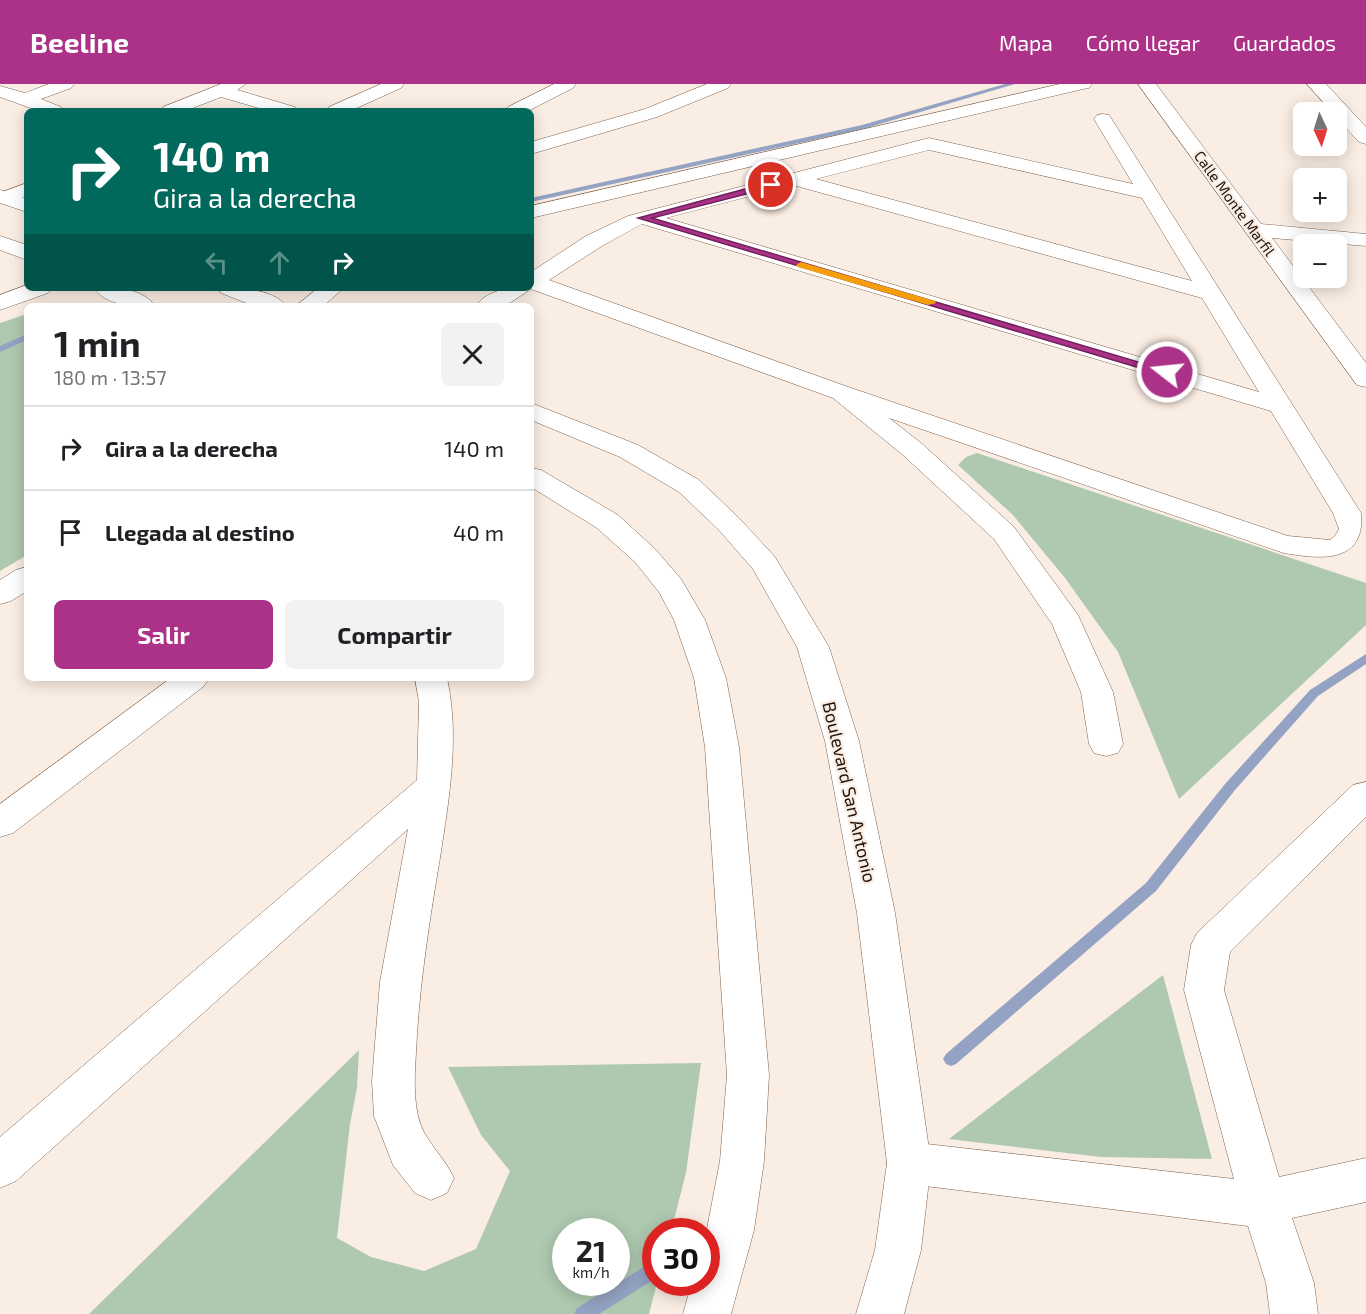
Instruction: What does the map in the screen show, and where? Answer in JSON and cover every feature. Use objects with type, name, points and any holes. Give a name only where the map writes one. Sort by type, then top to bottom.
[{"type":"street","points":[[25,99],[65,84]]},
{"type":"street","points":[[342,108],[396,84]]},
{"type":"street","points":[[520,108],[567,84]]},
{"type":"street","points":[[534,147],[651,113],[722,84]]},
{"type":"street","points":[[534,211],[1083,84]]},
{"type":"street","name":"Calle Monte Marfil","points":[[1147,84],[1366,380]]},
{"type":"street","points":[[1316,84],[1366,138]]},
{"type":"street","points":[[177,108],[229,88],[281,108]]},
{"type":"street","points":[[0,92],[48,108]]},
{"type":"street","points":[[534,286],[1284,543],[1313,548],[1332,548],[1346,542],[1353,529],[1347,513],[1103,119]]},
{"type":"street","points":[[534,280],[594,241],[643,218],[929,144],[1149,194]]},
{"type":"street","points":[[792,179],[1211,293]]},
{"type":"street","points":[[2,197],[24,190]]},
{"type":"street","points":[[2,197],[24,205]]},
{"type":"street","points":[[643,218],[1281,406]]},
{"type":"street","points":[[1256,230],[1366,240]]},
{"type":"street","points":[[0,242],[24,252]]},
{"type":"street","points":[[0,303],[32,291]]},
{"type":"street","points":[[111,291],[136,303]]},
{"type":"street","points":[[236,291],[266,303]]},
{"type":"street","points":[[312,303],[329,291]]},
{"type":"street","points":[[493,303],[515,291]]},
{"type":"street","points":[[842,393],[912,449],[1004,533],[1067,622],[1097,692],[1106,744]]},
{"type":"street","name":"Boulevard San Antonio","points":[[534,412],[629,451],[689,486],[728,523],[765,564],[813,646],[842,741],[876,913],[909,1163],[898,1250],[880,1314]]},
{"type":"street","points":[[534,478],[616,528],[648,559],[672,591],[689,621],[704,655],[716,709],[722,747],[748,1075],[742,1161],[731,1230],[707,1314]]},
{"type":"street","points":[[0,594],[24,578]]},
{"type":"street","points":[[0,823],[189,681]]},
{"type":"street","points":[[430,1178],[409,1150],[396,1116],[393,1071],[400,982],[434,784],[436,702],[432,681]]},
{"type":"street","points":[[0,1166],[434,784]]},
{"type":"street","points":[[909,1163],[1264,1205],[1204,990],[1211,945],[1366,795]]},
{"type":"street","points":[[1294,1314],[1290,1283],[1264,1202],[1366,1180]]},
{"type":"green space","points":[[24,315],[24,557],[0,571],[0,323]]},
{"type":"green space","points":[[977,453],[1366,583],[1366,625],[1179,799],[1118,652],[1065,578],[1013,515],[958,465],[966,457]]},
{"type":"green space","points":[[1163,975],[1212,1159],[1101,1157],[949,1139]]},
{"type":"green space","points":[[359,1050],[357,1088],[350,1124],[337,1238],[371,1257],[424,1271],[476,1249],[510,1171],[481,1135],[448,1067],[701,1063],[686,1173],[674,1218],[642,1218],[642,1296],[654,1296],[649,1314],[89,1314]]},
{"type":"waterway","points":[[534,199],[863,127],[1012,84]]},
{"type":"waterway","points":[[0,349],[24,338]]},
{"type":"waterway","points":[[951,1059],[1151,887],[1230,787],[1314,693],[1366,658]]},
{"type":"waterway","points":[[583,1314],[642,1277]]},
{"type":"slow traffic","points":[[801,265],[931,303]]},
{"type":"route","points":[[771,185],[643,218],[1167,372]]}]
